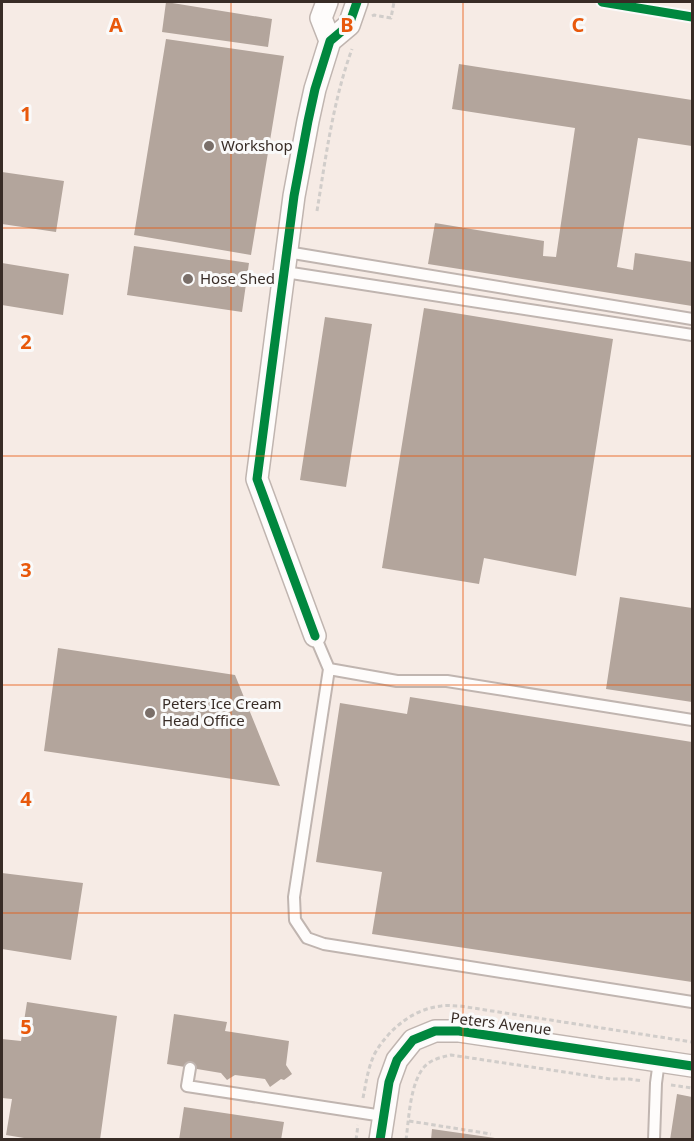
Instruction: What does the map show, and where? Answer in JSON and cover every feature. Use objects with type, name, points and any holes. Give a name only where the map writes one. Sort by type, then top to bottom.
[{"type":"street","points":[[327,2],[321,18],[330,41]]},
{"type":"street","points":[[315,636],[257,479],[294,196],[308,120],[330,41],[349,25],[360,11]]},
{"type":"street","name":"Peters Avenue","points":[[380,1140],[389,1082],[397,1060],[413,1040],[435,1031],[459,1031],[693,1066]]},
{"type":"lane","points":[[286,262],[693,319]]},
{"type":"lane","points":[[286,262],[693,336]]},
{"type":"lane","points":[[315,636],[329,669],[294,897],[295,920],[307,938],[324,944],[693,1002]]},
{"type":"lane","points":[[329,669],[397,681],[447,681],[693,720]]},
{"type":"lane","points":[[654,1140],[659,1061]]},
{"type":"lane","points":[[190,1068],[187,1086],[383,1116]]},
{"type":"path","points":[[360,11],[392,18],[394,2]]},
{"type":"path","points":[[317,211],[336,104],[352,48]]},
{"type":"path","points":[[406,1140],[412,1095],[417,1078],[426,1065],[438,1058],[451,1055],[611,1079],[629,1079],[693,1088]]},
{"type":"path","points":[[408,1121],[491,1134]]},
{"type":"building","points":[[166,2],[272,19],[268,47],[162,32]]},
{"type":"building","name":"Workshop","points":[[166,39],[284,56],[251,255],[134,235]]},
{"type":"building","points":[[459,64],[692,100],[692,146],[638,138],[617,267],[633,270],[635,253],[692,262],[692,306],[428,264],[435,223],[544,241],[543,256],[556,257],[575,128],[452,109]]},
{"type":"building","points":[[2,172],[64,181],[56,232],[2,224]]},
{"type":"building","name":"Hose Shed","points":[[134,246],[249,263],[242,312],[127,295]]},
{"type":"building","points":[[2,263],[69,274],[63,315],[2,305]]},
{"type":"building","points":[[424,308],[613,339],[576,576],[484,558],[479,584],[382,568]]},
{"type":"building","points":[[325,317],[372,324],[346,487],[300,480]]},
{"type":"building","points":[[620,597],[692,608],[692,702],[606,689]]},
{"type":"building","name":"Peters Ice Cream Head Office","points":[[58,648],[235,675],[280,786],[44,751]]},
{"type":"building","points":[[410,697],[692,742],[692,982],[372,934],[382,872],[316,862],[340,703],[407,714]]},
{"type":"building","points":[[2,873],[83,883],[71,960],[2,949]]},
{"type":"building","points":[[27,1002],[117,1016],[100,1140],[36,1140],[6,1135],[12,1099],[2,1098],[2,1039],[21,1041]]},
{"type":"building","points":[[174,1014],[227,1022],[225,1031],[289,1041],[286,1065],[292,1074],[270,1087],[265,1079],[235,1075],[227,1080],[221,1073],[167,1064]]},
{"type":"building","points":[[677,1094],[692,1097],[692,1140],[670,1140]]},
{"type":"building","points":[[184,1107],[284,1122],[281,1140],[179,1140]]},
{"type":"building","points":[[432,1129],[495,1138],[495,1140],[431,1140]]},
{"type":"cycle path","points":[[315,636],[257,479],[294,196],[308,121],[330,41],[349,25],[357,2]]},
{"type":"cycle path","points":[[602,2],[692,17]]},
{"type":"cycle path","points":[[380,1140],[389,1082],[397,1060],[413,1040],[435,1031],[459,1031],[692,1066]]},
{"type":"place","name":"Workshop","points":[[209,146]]},
{"type":"place","name":"Hose Shed","points":[[188,279]]},
{"type":"place","name":"Peters Ice Cream Head Office","points":[[150,713]]}]
